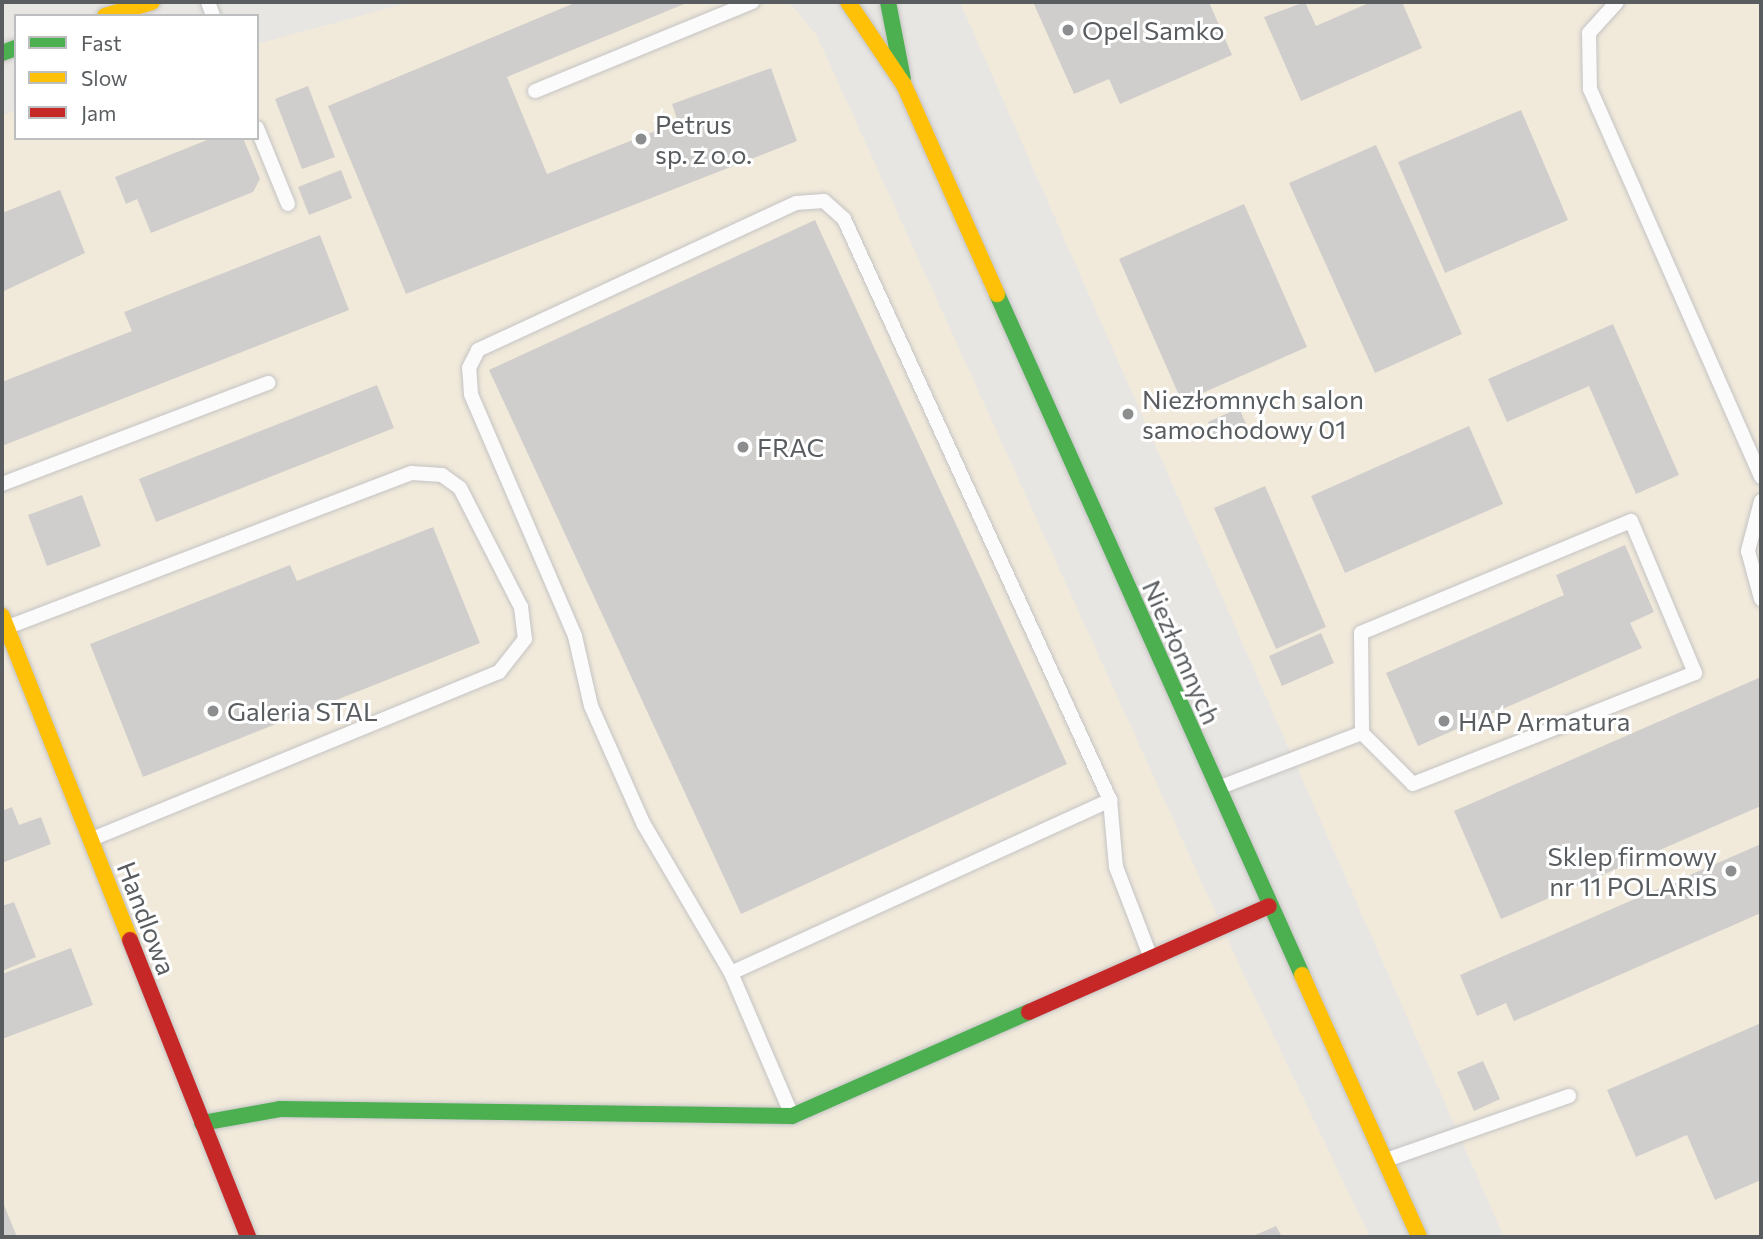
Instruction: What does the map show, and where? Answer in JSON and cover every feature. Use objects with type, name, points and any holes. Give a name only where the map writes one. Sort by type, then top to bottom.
[{"type":"street","points":[[112,14],[152,2]]},
{"type":"street","name":"Niezłomnych","points":[[848,2],[904,85],[1419,1237]]},
{"type":"street","name":"Niezłomnych","points":[[888,2],[899,33],[904,85]]},
{"type":"street","name":"Handlowa","points":[[4,622],[248,1237]]},
{"type":"street","points":[[202,1123],[280,1109],[792,1116],[1269,906]]},
{"type":"lane","points":[[535,91],[752,2]]},
{"type":"lane","points":[[1617,2],[1589,33],[1590,89],[1761,477]]},
{"type":"lane","points":[[259,133],[288,204]]},
{"type":"lane","points":[[792,1116],[731,973],[644,825],[591,706],[575,636],[471,394],[468,368],[478,350],[796,203],[824,201],[844,219],[1110,800],[1116,867],[1151,960]]},
{"type":"lane","points":[[2,484],[268,383]]},
{"type":"lane","points":[[4,622],[412,473],[442,475],[460,488],[522,607],[525,639],[499,673],[90,839]]},
{"type":"lane","points":[[1761,501],[1748,551],[1761,599]]},
{"type":"lane","points":[[1631,521],[1695,673],[1413,784],[1362,733],[1361,633],[1631,521]]},
{"type":"lane","points":[[1217,788],[1362,733]]},
{"type":"lane","points":[[731,973],[1110,800]]},
{"type":"lane","points":[[1385,1161],[1569,1096]]},
{"type":"shaded area","points":[[411,2],[789,2],[817,36],[1237,960],[1370,1237],[2,1237],[2,115],[14,112],[14,140],[259,140],[259,43]]},
{"type":"shaded area","points":[[960,2],[1761,2],[1761,1237],[1504,1237]]},
{"type":"building","points":[[577,2],[689,2],[507,77],[547,174],[678,122],[672,104],[771,68],[797,141],[406,294],[328,106]]},
{"type":"building","points":[[1033,2],[1209,2],[1232,55],[1120,104],[1109,79],[1074,94]]},
{"type":"building","points":[[1305,2],[1316,26],[1371,2],[1402,2],[1422,48],[1301,101],[1264,17]]},
{"type":"building","points":[[308,86],[335,157],[302,169],[275,99]]},
{"type":"building","points":[[1521,110],[1568,220],[1445,273],[1398,162]]},
{"type":"building","points":[[207,140],[244,140],[260,179],[253,192],[151,233],[137,199],[126,204],[115,177]]},
{"type":"building","points":[[1376,145],[1462,334],[1375,373],[1289,183]]},
{"type":"building","points":[[341,170],[352,198],[309,215],[298,187]]},
{"type":"building","points":[[60,190],[85,253],[2,292],[2,213]]},
{"type":"building","points":[[1244,204],[1307,347],[1182,402],[1119,259]]},
{"type":"building","points":[[815,220],[1067,764],[741,914],[489,370]]},
{"type":"building","points":[[320,235],[349,310],[2,446],[2,382],[132,331],[124,312]]},
{"type":"building","points":[[1613,324],[1679,475],[1636,494],[1589,386],[1507,422],[1488,379]]},
{"type":"building","points":[[377,385],[394,428],[156,522],[139,479]]},
{"type":"building","points":[[1239,408],[1247,426],[1216,440],[1208,422]]},
{"type":"building","points":[[1469,426],[1503,504],[1345,573],[1311,496]]},
{"type":"building","points":[[1265,486],[1326,627],[1276,649],[1214,508]]},
{"type":"building","points":[[82,495],[101,546],[47,566],[28,515]]},
{"type":"building","name":"Galeria STAL","points":[[433,527],[480,643],[143,777],[90,644],[290,565],[297,581]]},
{"type":"building","points":[[1625,545],[1654,612],[1630,623],[1642,648],[1418,746],[1386,673],[1564,595],[1556,575]]},
{"type":"building","points":[[1321,633],[1334,663],[1282,686],[1269,656]]},
{"type":"building","points":[[1761,677],[1761,806],[1501,919],[1454,811]]},
{"type":"building","points":[[12,807],[19,825],[41,817],[51,844],[2,863],[2,811]]},
{"type":"building","points":[[1761,844],[1761,913],[1514,1021],[1506,1003],[1477,1016],[1460,975]]},
{"type":"building","points":[[14,902],[36,957],[2,971],[2,906]]},
{"type":"building","points":[[71,948],[93,1005],[2,1039],[2,974]]},
{"type":"building","points":[[1761,1023],[1761,1180],[1715,1200],[1687,1135],[1636,1157],[1607,1090]]},
{"type":"building","points":[[1483,1061],[1500,1099],[1474,1111],[1457,1072]]},
{"type":"building","points":[[2,1200],[17,1237],[2,1237]]},
{"type":"building","points":[[1276,1226],[1282,1237],[1251,1237]]},
{"type":"traffic: fast","points":[[888,2],[903,79]]},
{"type":"traffic: fast","points":[[2,53],[14,49]]},
{"type":"traffic: fast","points":[[997,294],[1302,975]]},
{"type":"traffic: fast","points":[[202,1123],[280,1109],[792,1116],[1029,1012]]},
{"type":"traffic: slow","points":[[112,14],[152,2]]},
{"type":"traffic: slow","points":[[848,2],[904,85],[997,294]]},
{"type":"traffic: slow","points":[[2,616],[130,940]]},
{"type":"traffic: slow","points":[[1302,975],[1419,1237]]},
{"type":"traffic: jam","points":[[1029,1012],[1269,906]]},
{"type":"traffic: jam","points":[[130,940],[248,1237]]},
{"type":"place","name":"Opel Samko","points":[[1068,30]]},
{"type":"place","name":"Petrus sp. z o.o.","points":[[641,139]]},
{"type":"place","name":"Niezłomnych salon samochodowy 01","points":[[1128,414]]},
{"type":"place","name":"FRAC","points":[[743,447]]},
{"type":"place","name":"Galeria STAL","points":[[213,711]]},
{"type":"place","name":"HAP Armatura","points":[[1444,721]]},
{"type":"place","name":"Sklep firmowy nr 11 POLARIS","points":[[1731,871]]}]
